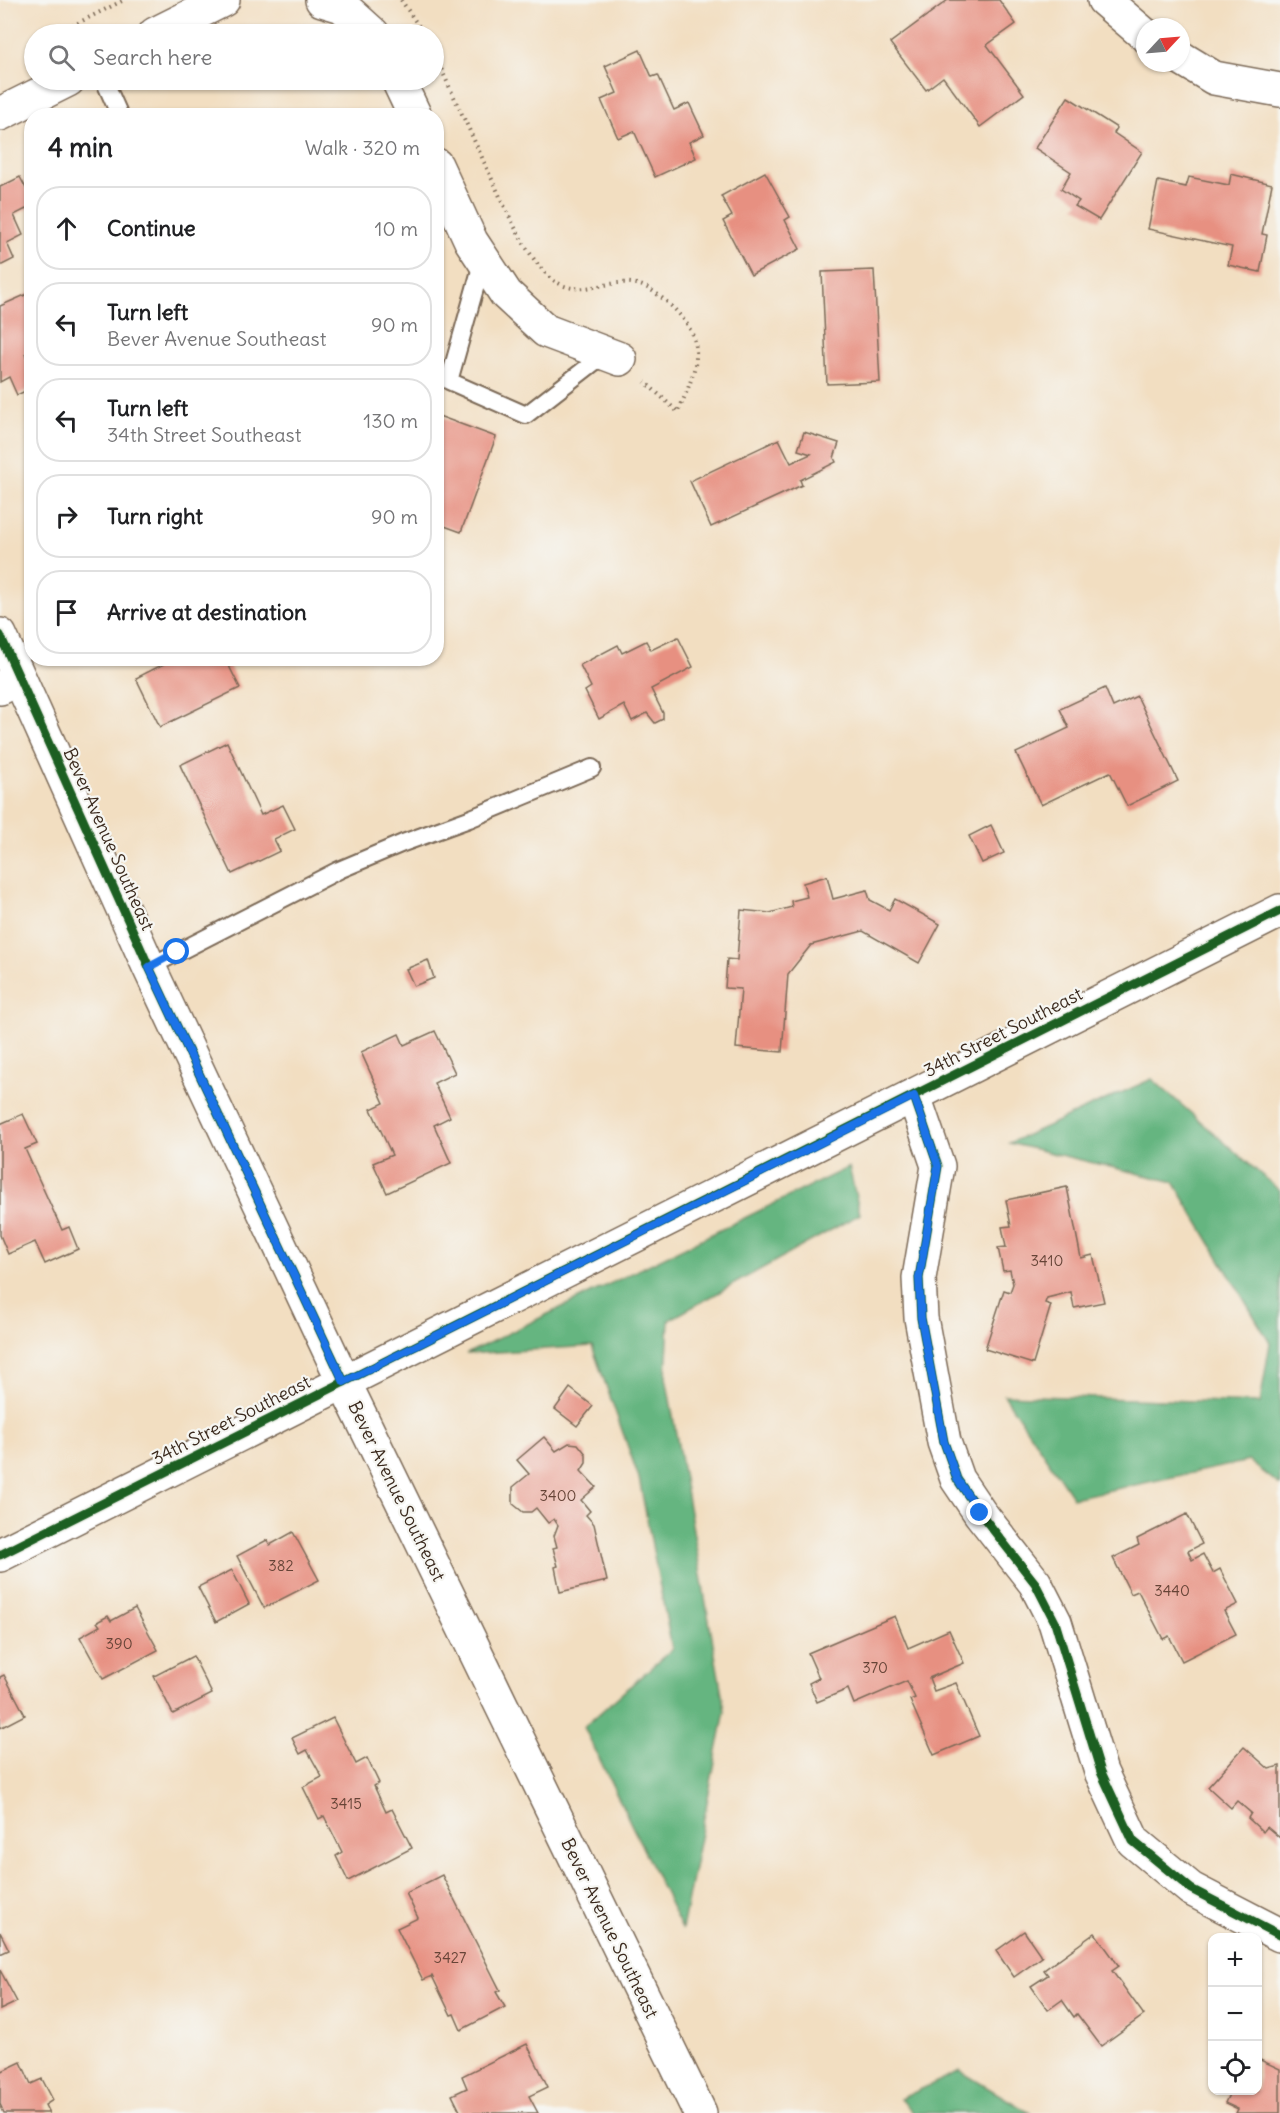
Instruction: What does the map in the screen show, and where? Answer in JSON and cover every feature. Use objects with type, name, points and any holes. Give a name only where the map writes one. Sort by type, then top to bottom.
[{"type":"street","points":[[175,24],[224,0]]},
{"type":"street","points":[[322,0],[342,6],[362,24]]},
{"type":"street","points":[[1104,0],[1136,27]]},
{"type":"street","points":[[1190,63],[1214,78],[1280,90]]},
{"type":"street","points":[[0,114],[48,90]]},
{"type":"street","points":[[402,90],[410,108]]},
{"type":"street","points":[[444,182],[471,241],[506,294],[546,331],[613,356]]},
{"type":"street","name":"Bever Avenue Southeast","points":[[0,635],[9,684],[149,967],[344,1382],[700,2113]]},
{"type":"street","name":"34th Street Southeast","points":[[0,1555],[1280,911]]},
{"type":"street","points":[[914,1096],[938,1166],[919,1278],[921,1318],[944,1442],[957,1479],[980,1513],[1035,1583],[1055,1622],[1101,1772],[1133,1841],[1191,1889],[1280,1935]]},
{"type":"lane","points":[[108,90],[116,108]]},
{"type":"lane","points":[[483,260],[449,381],[525,415],[613,356]]},
{"type":"lane","points":[[149,967],[339,870],[592,768]]},
{"type":"path","points":[[76,24],[124,0]]},
{"type":"path","points":[[401,0],[417,24]]},
{"type":"path","points":[[444,75],[513,224],[539,264],[552,279],[579,289],[623,283],[644,285],[682,315],[695,344],[696,358],[694,374],[678,412],[613,356]]},
{"type":"green space","points":[[1152,1079],[1280,1191],[1280,1485],[1249,1461],[1073,1498],[1004,1395],[1260,1403],[1270,1343],[1174,1182],[1009,1143]]},
{"type":"green space","points":[[849,1167],[860,1214],[669,1320],[666,1377],[725,1711],[682,1929],[584,1727],[672,1649],[639,1478],[592,1346],[466,1354]]},
{"type":"green space","points":[[960,2071],[1030,2113],[913,2113],[900,2099]]},
{"type":"building","points":[[948,0],[999,0],[1016,24],[987,45],[1024,94],[980,127],[943,77],[926,90],[890,43]]},
{"type":"building","points":[[640,50],[652,77],[658,75],[674,110],[689,103],[704,135],[689,142],[696,158],[655,177],[634,131],[618,138],[601,100],[617,93],[605,66]]},
{"type":"building","points":[[1068,97],[1117,128],[1114,133],[1142,152],[1099,220],[1075,206],[1079,201],[1061,189],[1071,172],[1035,148]]},
{"type":"building","points":[[765,172],[790,217],[785,220],[800,249],[751,275],[723,221],[732,216],[721,196]]},
{"type":"building","points":[[1231,174],[1272,184],[1262,234],[1267,235],[1260,272],[1228,265],[1232,247],[1148,229],[1158,181],[1186,187],[1189,177],[1229,185]]},
{"type":"building","points":[[20,177],[24,185],[24,210],[14,215],[23,235],[7,243],[14,259],[0,266],[0,187]]},
{"type":"building","points":[[874,270],[880,382],[827,384],[822,272]]},
{"type":"building","points":[[24,296],[24,392],[17,395],[9,377],[0,382],[0,306]]},
{"type":"building","points":[[444,418],[496,437],[461,532],[444,526]]},
{"type":"building","points":[[804,432],[839,443],[834,458],[836,462],[800,480],[802,485],[711,527],[690,481],[779,439],[791,463],[811,454],[798,450]]},
{"type":"building","points":[[678,637],[693,667],[651,689],[663,713],[663,719],[655,723],[647,713],[632,721],[624,705],[599,719],[585,691],[591,687],[580,665],[618,645],[622,653],[646,641],[651,650]]},
{"type":"building","points":[[160,666],[229,666],[240,688],[160,727],[136,678]]},
{"type":"building","points":[[1105,688],[1113,707],[1137,696],[1178,781],[1127,806],[1110,772],[1041,805],[1016,753],[1069,728],[1060,709]]},
{"type":"building","points":[[227,742],[261,815],[283,805],[295,829],[274,839],[280,851],[232,874],[180,765]]},
{"type":"building","points":[[991,825],[1004,853],[982,863],[969,836]]},
{"type":"building","points":[[827,876],[833,899],[867,890],[870,900],[889,910],[895,899],[940,924],[919,963],[863,931],[811,945],[788,974],[782,1052],[736,1048],[741,989],[725,988],[727,959],[737,960],[741,910],[770,913],[792,907],[791,901],[807,897],[803,883]]},
{"type":"building","points":[[428,960],[434,978],[414,986],[406,969]]},
{"type":"building","points":[[435,1031],[455,1073],[434,1083],[450,1117],[434,1125],[451,1163],[387,1193],[373,1163],[392,1155],[371,1109],[384,1103],[361,1052],[399,1034],[404,1045]]},
{"type":"building","points":[[23,1114],[37,1144],[25,1149],[62,1230],[69,1227],[78,1249],[45,1264],[35,1242],[8,1254],[0,1235],[0,1124]]},
{"type":"building","points":[[1067,1187],[1081,1258],[1093,1255],[1104,1302],[1074,1308],[1071,1292],[1047,1298],[1045,1303],[1051,1305],[1033,1364],[985,1349],[1004,1290],[1010,1292],[1013,1284],[1010,1270],[1003,1271],[998,1248],[1006,1247],[1002,1227],[1011,1226],[1006,1200]]},
{"type":"building","points":[[570,1388],[593,1406],[577,1426],[555,1409]]},
{"type":"building","points":[[544,1437],[556,1451],[569,1443],[578,1444],[586,1454],[586,1463],[581,1471],[596,1487],[581,1500],[590,1511],[586,1515],[594,1524],[607,1581],[560,1592],[555,1567],[558,1566],[553,1548],[557,1547],[554,1536],[558,1525],[554,1519],[548,1523],[536,1508],[531,1512],[523,1512],[513,1504],[513,1487],[529,1474],[517,1460]]},
{"type":"building","points":[[1187,1514],[1202,1544],[1188,1551],[1192,1560],[1203,1554],[1213,1573],[1220,1569],[1238,1604],[1224,1611],[1236,1634],[1182,1661],[1169,1636],[1163,1639],[1138,1591],[1131,1594],[1113,1558],[1139,1545],[1137,1539]]},
{"type":"building","points":[[293,1532],[319,1580],[264,1608],[237,1556],[267,1540],[270,1545]]},
{"type":"building","points":[[232,1570],[249,1604],[216,1622],[198,1587]]},
{"type":"building","points":[[135,1608],[158,1650],[103,1679],[80,1637],[100,1626],[97,1622],[108,1616],[111,1621]]},
{"type":"building","points":[[895,1616],[908,1648],[949,1630],[964,1663],[929,1678],[934,1691],[956,1683],[979,1736],[934,1755],[910,1700],[915,1698],[907,1681],[854,1704],[848,1689],[817,1702],[809,1683],[819,1678],[808,1653]]},
{"type":"building","points":[[193,1656],[212,1694],[173,1714],[154,1676]]},
{"type":"building","points":[[4,1675],[25,1715],[0,1728],[0,1677]]},
{"type":"building","points":[[333,1718],[356,1764],[367,1758],[379,1783],[374,1786],[386,1812],[392,1809],[412,1848],[348,1881],[336,1856],[342,1852],[324,1816],[319,1819],[303,1787],[322,1777],[307,1750],[300,1754],[292,1738]]},
{"type":"building","points":[[1244,1747],[1269,1769],[1280,1766],[1280,1838],[1267,1827],[1263,1832],[1248,1818],[1251,1813],[1237,1801],[1231,1808],[1208,1787]]},
{"type":"building","points":[[442,1875],[500,1990],[496,1992],[505,2007],[461,2030],[432,1976],[423,1980],[397,1928],[418,1918],[406,1893]]},
{"type":"building","points":[[1024,1931],[1042,1957],[1014,1977],[996,1951]]},
{"type":"building","points":[[0,1932],[9,1950],[0,1954]]},
{"type":"building","points":[[1095,1933],[1119,1966],[1112,1971],[1144,2015],[1101,2046],[1077,2014],[1074,2017],[1062,2000],[1048,2010],[1031,1986],[1048,1975],[1044,1970]]},
{"type":"building","points":[[0,1970],[17,2002],[0,2010]]},
{"type":"building","points":[[527,2044],[548,2087],[529,2096],[538,2113],[461,2113],[452,2095],[467,2088],[462,2076]]},
{"type":"building","points":[[1262,2061],[1280,2069],[1280,2113],[1236,2113],[1238,2109],[1225,2103],[1229,2095],[1262,2095]]},
{"type":"building","points":[[21,2062],[31,2084],[42,2079],[53,2100],[45,2105],[49,2113],[4,2113],[0,2104],[0,2072]]},
{"type":"cycle path","points":[[0,635],[149,967],[344,1382]]},
{"type":"cycle path","points":[[0,1555],[1280,911]]},
{"type":"cycle path","points":[[914,1096],[938,1166],[919,1278],[921,1318],[944,1442],[957,1479],[980,1513],[1035,1583],[1055,1622],[1101,1772],[1133,1841],[1191,1889],[1280,1935]]},
{"type":"route","points":[[177,952],[149,967],[344,1382],[914,1096],[938,1166],[919,1278],[921,1318],[944,1442],[957,1479],[980,1513]]}]
